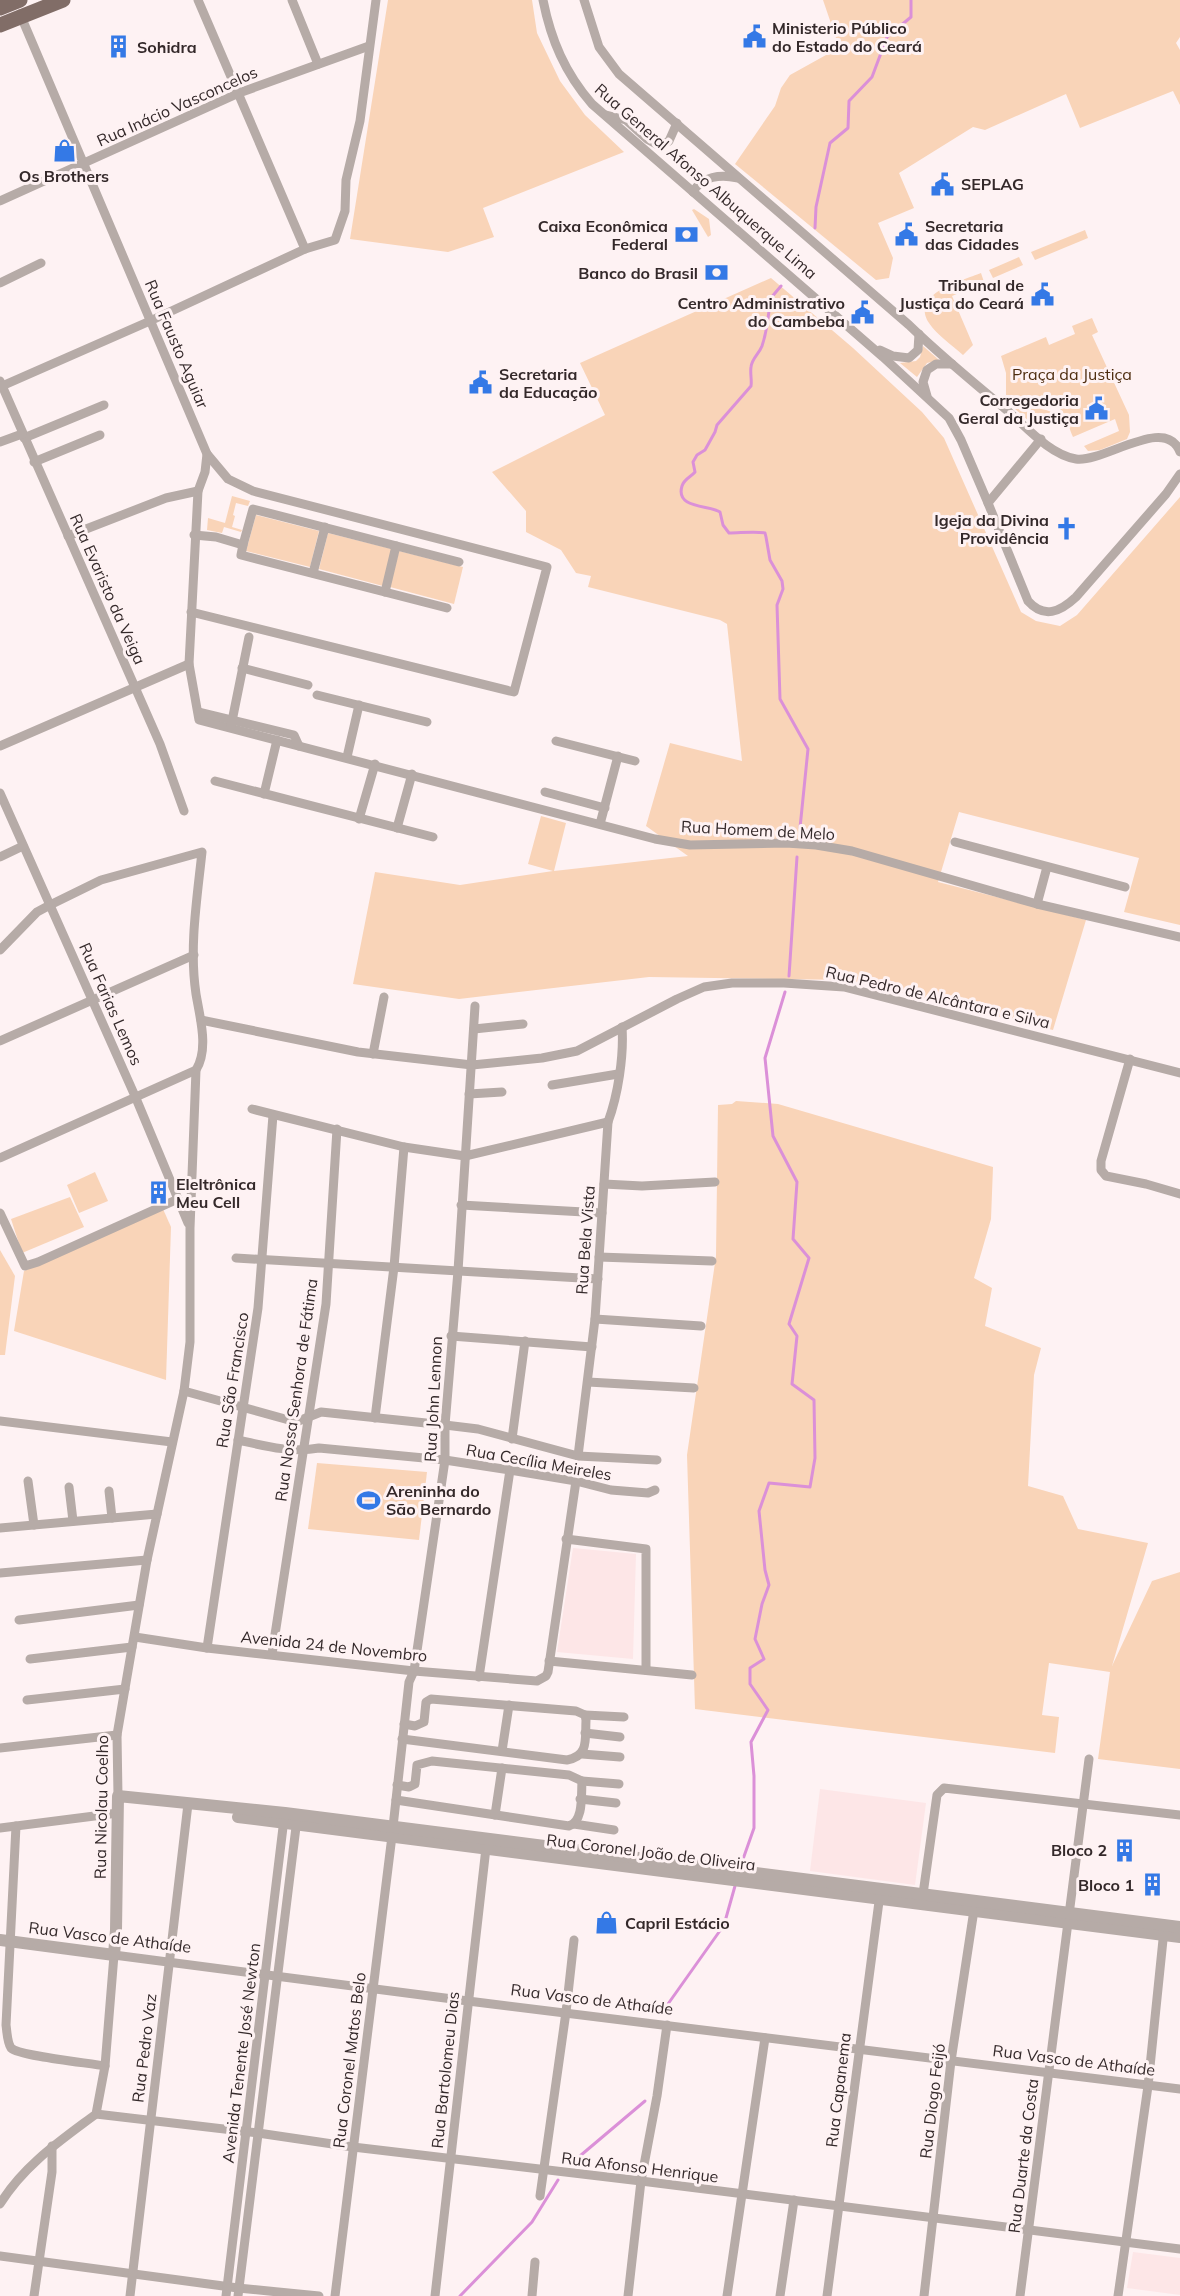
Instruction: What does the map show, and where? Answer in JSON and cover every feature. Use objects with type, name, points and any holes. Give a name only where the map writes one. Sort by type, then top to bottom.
[{"type":"main road","points":[[0,25],[63,0]]},
{"type":"street","points":[[198,0],[305,249]]},
{"type":"street","points":[[292,0],[318,64]]},
{"type":"street","points":[[1,383],[150,321],[305,249],[334,240],[345,211],[346,180],[360,121],[376,0]]},
{"type":"street","name":"Rua General Afonso Albuquerque Lima","points":[[543,0],[553,41],[564,64],[578,87],[604,115],[870,345],[950,418],[962,441],[1028,601],[1037,610],[1050,613],[1065,607],[1076,597],[1171,488],[1180,474]]},
{"type":"street","name":"Rua General Afonso Albuquerque Lima","points":[[584,0],[596,41],[605,57],[633,87],[1054,450],[1076,459],[1089,459],[1157,436],[1172,441],[1180,453]]},
{"type":"street","name":"Rua Fausto Aguiar","points":[[12,3],[21,17],[207,454],[228,479],[253,491],[547,567],[514,692],[191,612]]},
{"type":"street","name":"Rua Inácio Vasconcelos","points":[[0,201],[239,93],[369,46]]},
{"type":"street","points":[[604,115],[626,120],[647,139],[660,146],[669,141],[677,123]]},
{"type":"street","points":[[693,192],[702,182],[712,178],[724,176],[740,178]]},
{"type":"street","points":[[0,283],[41,263]]},
{"type":"street","points":[[870,345],[893,356],[909,358],[918,350],[919,334]]},
{"type":"street","points":[[927,396],[923,382],[927,370],[936,364],[952,364]]},
{"type":"street","name":"Rua Evaristo da Veiga","points":[[1,383],[34,462],[136,686],[184,811]]},
{"type":"street","points":[[0,442],[23,436],[104,405]]},
{"type":"street","points":[[34,462],[100,435]]},
{"type":"street","points":[[988,503],[1041,439]]},
{"type":"street","points":[[0,746],[189,664],[198,492],[206,472],[207,454]]},
{"type":"street","points":[[68,536],[166,498],[198,492]]},
{"type":"street","points":[[447,608],[241,555],[252,509],[459,561]]},
{"type":"street","points":[[313,573],[325,527]]},
{"type":"street","points":[[195,535],[216,537],[243,545]]},
{"type":"street","points":[[385,592],[396,546]]},
{"type":"street","points":[[231,724],[249,637]]},
{"type":"street","name":"Rua Homem de Melo","points":[[189,664],[199,716],[294,735],[299,746]]},
{"type":"street","points":[[242,668],[308,685]]},
{"type":"street","points":[[317,695],[427,722]]},
{"type":"street","points":[[346,757],[359,705]]},
{"type":"street","name":"Rua Homem de Melo","points":[[231,724],[299,746],[655,839],[690,845],[786,843],[852,851],[1037,904],[1180,937]]},
{"type":"street","points":[[264,794],[277,740]]},
{"type":"street","points":[[556,741],[635,761]]},
{"type":"street","points":[[600,824],[618,756]]},
{"type":"street","points":[[359,819],[375,764]]},
{"type":"street","points":[[397,828],[412,774]]},
{"type":"street","points":[[215,781],[433,837]]},
{"type":"street","points":[[545,792],[605,808]]},
{"type":"street","name":"Rua Farias Lemos","points":[[0,793],[135,1096],[190,1228]]},
{"type":"street","points":[[955,842],[1125,887]]},
{"type":"street","points":[[0,856],[23,846]]},
{"type":"street","points":[[0,950],[37,912],[50,905],[102,880],[202,852],[194,955],[202,1055],[196,1070],[190,1228]]},
{"type":"street","points":[[1037,904],[1047,867]]},
{"type":"street","points":[[0,1041],[194,955]]},
{"type":"street","name":"Rua Pedro de Alcântara e Silva","points":[[201,1020],[373,1054],[472,1065],[565,1055],[577,1051],[704,987],[732,983],[807,983],[844,987],[1180,1072]]},
{"type":"street","points":[[373,1054],[384,997]]},
{"type":"street","name":"Rua John Lennon","points":[[392,1831],[409,1682],[414,1671],[445,1460],[445,1425],[458,1271],[475,1006]]},
{"type":"street","points":[[474,1029],[523,1024]]},
{"type":"street","name":"Rua Bela Vista","points":[[578,1456],[595,1319],[608,1122],[614,1106],[623,1042],[622,1027]]},
{"type":"street","points":[[1130,1059],[1102,1156],[1101,1170],[1106,1176],[1112,1178],[1146,1184],[1180,1194]]},
{"type":"street","points":[[0,1158],[196,1070]]},
{"type":"street","points":[[552,1085],[618,1074]]},
{"type":"street","points":[[470,1094],[502,1092]]},
{"type":"street","points":[[252,1109],[404,1147],[465,1156],[608,1122]]},
{"type":"street","name":"Rua São Francisco","points":[[207,1648],[258,1308],[273,1115]]},
{"type":"street","name":"Rua Nossa Senhora de Fátima","points":[[272,1653],[326,1304],[337,1129]]},
{"type":"street","points":[[375,1418],[394,1267],[404,1147]]},
{"type":"street","points":[[604,1184],[642,1186],[715,1182]]},
{"type":"street","points":[[0,1213],[23,1264],[38,1262],[178,1199]]},
{"type":"street","points":[[461,1205],[602,1213]]},
{"type":"street","name":"Rua Nicolau Coelho","points":[[96,2114],[105,2066],[114,1954],[118,1804],[117,1735],[147,1560],[184,1390],[190,1342],[190,1228]]},
{"type":"street","points":[[599,1257],[712,1261]]},
{"type":"street","points":[[236,1258],[598,1279]]},
{"type":"street","points":[[595,1319],[701,1326]]},
{"type":"street","points":[[451,1336],[592,1347]]},
{"type":"street","points":[[512,1439],[525,1341]]},
{"type":"street","points":[[588,1382],[694,1388]]},
{"type":"street","name":"Rua Cecília Meireles","points":[[184,1390],[296,1422],[321,1412],[445,1425],[478,1429],[578,1456],[657,1460]]},
{"type":"street","points":[[0,1421],[172,1442]]},
{"type":"street","name":"Rua Cecília Meireles","points":[[238,1440],[303,1451],[320,1448],[445,1460],[576,1481],[611,1490],[648,1493],[655,1490]]},
{"type":"street","points":[[479,1677],[510,1470]]},
{"type":"street","points":[[28,1481],[34,1525]]},
{"type":"street","points":[[576,1481],[549,1661],[692,1675]]},
{"type":"street","points":[[69,1487],[73,1521]]},
{"type":"street","points":[[110,1491],[112,1518]]},
{"type":"street","points":[[0,1528],[157,1514]]},
{"type":"street","points":[[566,1539],[646,1549],[646,1670]]},
{"type":"street","points":[[0,1573],[147,1560]]},
{"type":"street","points":[[19,1620],[139,1605]]},
{"type":"street","name":"Avenida 24 de Novembro","points":[[30,1659],[134,1642],[272,1653],[414,1671],[529,1682],[546,1676],[549,1661]]},
{"type":"street","points":[[27,1700],[125,1689]]},
{"type":"street","points":[[404,1724],[415,1726],[424,1722],[426,1702],[431,1699],[624,1717]]},
{"type":"street","points":[[502,1751],[509,1705]]},
{"type":"street","points":[[402,1739],[567,1760],[578,1758],[582,1754],[585,1715]]},
{"type":"street","points":[[585,1733],[620,1737]]},
{"type":"street","points":[[0,1748],[117,1735]]},
{"type":"street","points":[[582,1754],[620,1757]]},
{"type":"street","name":"Rua Duarte da Costa","points":[[1020,2296],[1089,1759]]},
{"type":"street","points":[[397,1785],[415,1784],[417,1765],[432,1761],[569,1775],[582,1780],[619,1784]]},
{"type":"street","points":[[495,1815],[502,1768]]},
{"type":"street","points":[[396,1800],[569,1826],[579,1819],[582,1780]]},
{"type":"street","points":[[923,1894],[937,1795],[944,1788],[1180,1815]]},
{"type":"street","points":[[580,1799],[616,1803]]},
{"type":"street","name":"Rua Coronel João de Oliveira","points":[[0,1828],[118,1804],[187,1807],[880,1893],[974,1910],[1069,1917]]},
{"type":"street","name":"Rua Pedro Vaz","points":[[130,2296],[187,1807]]},
{"type":"street","name":"Avenida Tenente José Newton","points":[[226,2291],[267,1974],[284,1818]]},
{"type":"street","name":"Avenida Tenente José Newton","points":[[238,2292],[297,1819]]},
{"type":"street","points":[[574,1824],[614,1830]]},
{"type":"street","points":[[16,1826],[5,1940],[8,2040],[13,2050],[105,2066]]},
{"type":"street","name":"Rua Coronel João de Oliveira","points":[[392,1831],[486,1848],[880,1893],[923,1894],[1164,1930],[1180,1937]]},
{"type":"street","name":"Rua Coronel Matos Belo","points":[[335,2296],[392,1831]]},
{"type":"street","name":"Rua Bartolomeu Dias","points":[[435,2296],[486,1848]]},
{"type":"street","name":"Rua Capanema","points":[[828,2296],[858,2049],[880,1893]]},
{"type":"street","name":"Rua Diogo Feijó","points":[[924,2296],[951,2061],[974,1910]]},
{"type":"street","name":"Rua Coronel João de Oliveira","points":[[1164,1930],[1180,1927]]},
{"type":"street","points":[[1118,2296],[1148,2086],[1164,1930]]},
{"type":"street","name":"Rua Vasco de Athaíde","points":[[5,1940],[468,2001],[1180,2089]]},
{"type":"street","points":[[540,2196],[574,1940]]},
{"type":"street","points":[[628,2296],[641,2181],[657,2096],[667,2025]]},
{"type":"street","points":[[727,2296],[765,2038]]},
{"type":"street","points":[[0,2204],[25,2172],[52,2146],[96,2114]]},
{"type":"street","name":"Rua Afonso Henrique","points":[[96,2114],[247,2131],[353,2147],[450,2157],[544,2171],[794,2200],[1180,2250]]},
{"type":"street","points":[[34,2296],[52,2172],[52,2146]]},
{"type":"street","points":[[780,2296],[794,2200]]},
{"type":"street","points":[[0,2256],[132,2274],[226,2291],[319,2296]]},
{"type":"street","points":[[532,2296],[535,2262]]},
{"type":"shaded area","points":[[573,1548],[636,1554],[633,1659],[557,1652]]},
{"type":"shaded area","points":[[820,1789],[926,1803],[915,1885],[810,1871]]},
{"type":"shaded area","points":[[1133,2252],[1180,2258],[1180,2295],[1127,2288]]},
{"type":"green space","points":[[388,0],[532,0],[537,33],[560,81],[585,115],[624,152],[483,208],[494,237],[448,252],[350,239]]},
{"type":"green space","points":[[823,0],[1180,0],[1180,37],[1176,43],[1180,50],[1180,105],[1173,91],[1080,128],[1066,94],[985,130],[973,127],[899,173],[914,208],[878,223],[893,258],[889,278],[876,280],[735,164],[775,106],[781,88],[790,75],[835,50],[837,41]]},
{"type":"green space","points":[[694,209],[709,219],[711,235],[708,237],[692,210]]},
{"type":"green space","points":[[1085,230],[1088,238],[1035,260],[1031,252]]},
{"type":"green space","points":[[1019,257],[1023,265],[993,278],[989,270]]},
{"type":"green space","points":[[981,273],[984,282],[952,296],[973,345],[963,355],[940,336],[929,323],[925,313],[926,304],[932,296],[951,284]]},
{"type":"green space","points":[[771,278],[853,348],[922,412],[944,438],[1021,612],[1036,621],[1060,626],[1077,615],[1180,497],[1180,925],[1124,912],[1139,858],[959,812],[938,882],[1086,920],[1053,1030],[850,980],[649,977],[459,999],[353,984],[375,872],[460,885],[553,871],[528,864],[541,816],[566,823],[554,871],[688,856],[646,826],[670,743],[742,761],[727,624],[720,620],[588,587],[591,576],[576,573],[561,550],[526,532],[526,511],[492,472],[605,415],[580,363]]},
{"type":"green space","name":"Praça da Justiça","points":[[1092,318],[1098,332],[1092,335],[1129,415],[1130,432],[1127,439],[1100,450],[1088,451],[1084,446],[1119,431],[1115,419],[1073,437],[1065,416],[1052,404],[1037,402],[1009,404],[1006,401],[1006,373],[1001,356],[1046,337],[1049,345],[1075,334],[1072,326]]},
{"type":"green space","points":[[923,346],[939,360],[927,363],[917,377],[900,363],[916,361],[920,357]]},
{"type":"green space","points":[[1015,409],[1044,409],[1058,418],[1030,422]]},
{"type":"green space","points":[[232,496],[250,501],[248,506],[236,503],[232,527],[242,530],[241,532],[224,527],[222,533],[207,530],[208,518],[225,523]]},
{"type":"green space","points":[[256,515],[319,531],[310,567],[246,551]]},
{"type":"green space","points":[[328,533],[392,549],[383,586],[319,569]]},
{"type":"green space","points":[[399,551],[463,567],[454,604],[390,587]]},
{"type":"green space","points":[[736,1101],[778,1104],[993,1167],[991,1219],[974,1278],[992,1288],[985,1326],[1041,1348],[1034,1375],[1028,1486],[1063,1496],[1078,1529],[1148,1543],[1112,1666],[1152,1581],[1180,1572],[1180,1769],[1098,1759],[1110,1672],[1049,1663],[1042,1715],[1059,1717],[1055,1753],[695,1709],[687,1455],[716,1256],[718,1105],[732,1104]]},
{"type":"green space","points":[[95,1172],[108,1201],[79,1213],[67,1185]]},
{"type":"green space","points":[[70,1197],[84,1227],[22,1253],[11,1219]]},
{"type":"green space","points":[[163,1209],[171,1227],[166,1380],[14,1331],[24,1271]]},
{"type":"green space","points":[[0,1250],[15,1276],[5,1355],[0,1355]]},
{"type":"green space","name":"Areninha do São Bernardo","points":[[317,1463],[427,1472],[419,1540],[308,1529]]},
{"type":"waterway","points":[[815,228],[816,207],[830,143],[848,128],[849,101],[872,77],[887,37],[911,17],[911,0]]},
{"type":"waterway","points":[[781,286],[770,299],[764,340],[752,364],[751,386],[717,425],[705,450],[697,455],[693,462],[695,472],[683,484],[681,493],[688,502],[720,512],[723,525],[729,533],[765,533],[770,560],[782,581],[783,589],[777,605],[780,699],[808,749],[800,828]]},
{"type":"waterway","points":[[789,976],[797,857]]},
{"type":"waterway","points":[[742,1862],[754,1828],[754,1776],[751,1742],[768,1710],[750,1684],[750,1668],[764,1659],[755,1639],[762,1604],[769,1585],[765,1570],[759,1511],[769,1483],[810,1487],[815,1458],[814,1400],[792,1384],[797,1336],[789,1324],[809,1258],[793,1239],[797,1182],[773,1136],[765,1058],[785,992]]},
{"type":"waterway","points":[[663,2011],[724,1925],[735,1886]]},
{"type":"waterway","points":[[574,2161],[645,2101]]},
{"type":"waterway","points":[[460,2296],[532,2222],[558,2180]]},
{"type":"place","name":"Ministerio Público do Estado do Ceará","points":[[754,37]]},
{"type":"place","name":"Sohidra","points":[[119,47]]},
{"type":"place","name":"Os Brothers","points":[[64,151]]},
{"type":"place","name":"SEPLAG","points":[[943,184]]},
{"type":"place","name":"Caixa Econômica Federal","points":[[686,235]]},
{"type":"place","name":"Secretaria das Cidades","points":[[907,235]]},
{"type":"place","name":"Banco do Brasil","points":[[716,273]]},
{"type":"place","name":"Tribunal de Justiça do Ceará","points":[[1042,294]]},
{"type":"place","name":"Centro Administrativo do Cambeba","points":[[863,312]]},
{"type":"place","name":"Secretaria da Educação","points":[[481,383]]},
{"type":"place","name":"Corregedoria Geral da Justiça","points":[[1097,409]]},
{"type":"place","name":"Igeja da Divina Providência","points":[[1067,529]]},
{"type":"place","name":"Eleltrônica Meu Cell","points":[[158,1193]]},
{"type":"place","name":"Areninha do São Bernardo","points":[[368,1500]]},
{"type":"place","name":"Bloco 2","points":[[1125,1850]]},
{"type":"place","name":"Bloco 1","points":[[1152,1885]]},
{"type":"place","name":"Capril Estácio","points":[[607,1923]]}]
